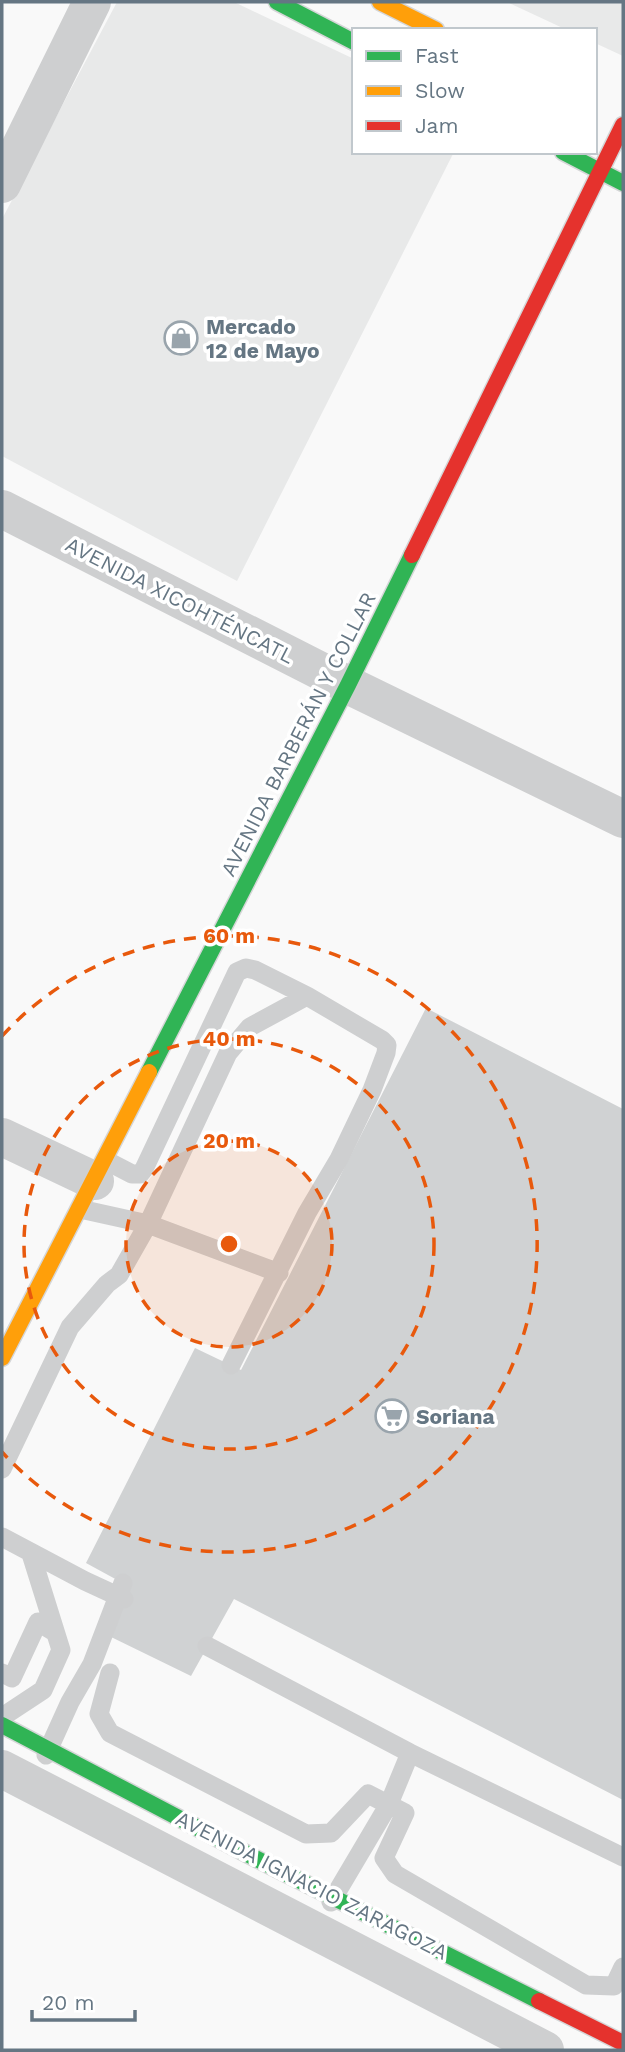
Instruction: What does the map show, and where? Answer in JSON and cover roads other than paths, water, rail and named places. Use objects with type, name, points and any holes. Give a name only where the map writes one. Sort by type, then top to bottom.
[{"type":"street","points":[[2,184],[92,2]]},
{"type":"street","points":[[277,2],[352,41]]},
{"type":"street","points":[[380,2],[432,28]]},
{"type":"street","name":"AVENIDA BARBERÁN Y COLLAR","points":[[2,1358],[348,685],[599,171],[620,122]]},
{"type":"street","points":[[567,154],[623,183]]},
{"type":"street","name":"AVENIDA XICOHTÉNCATL","points":[[2,509],[348,685],[623,819]]},
{"type":"street","points":[[2,1137],[93,1184]]},
{"type":"street","name":"AVENIDA IGNACIO ZARAGOZA","points":[[2,1725],[248,1855],[623,2043]]},
{"type":"street","name":"AVENIDA IGNACIO ZARAGOZA","points":[[18,1778],[545,2050]]},
{"type":"lane","points":[[93,1184],[140,1174],[144,1169],[237,972],[246,968],[255,970],[307,996],[387,1045],[372,1090],[339,1159],[307,1213],[232,1365]]},
{"type":"lane","points":[[2,1469],[69,1327],[107,1284],[119,1275],[148,1223],[228,1053],[250,1027],[307,996]]},
{"type":"lane","points":[[93,1184],[148,1223],[279,1273]]},
{"type":"lane","points":[[2,1537],[32,1554],[122,1593],[92,1664],[48,1748],[18,1778]]},
{"type":"lane","points":[[32,1554],[46,1627],[61,1650],[92,1664]]},
{"type":"lane","points":[[2,1672],[12,1678],[46,1627]]},
{"type":"lane","points":[[207,1646],[410,1753],[623,1857]]},
{"type":"lane","points":[[2,1717],[43,1690],[61,1650]]},
{"type":"lane","points":[[110,1673],[99,1714],[110,1733],[306,1834],[331,1833],[368,1794],[397,1809]]},
{"type":"lane","points":[[410,1753],[384,1858],[395,1874],[586,1985],[614,1986],[623,1967]]},
{"type":"lane","points":[[313,1929],[397,1809]]},
{"type":"place","name":"Mercado 12 de Mayo","points":[[181,338]]},
{"type":"place","name":"Soriana","points":[[392,1416]]}]
